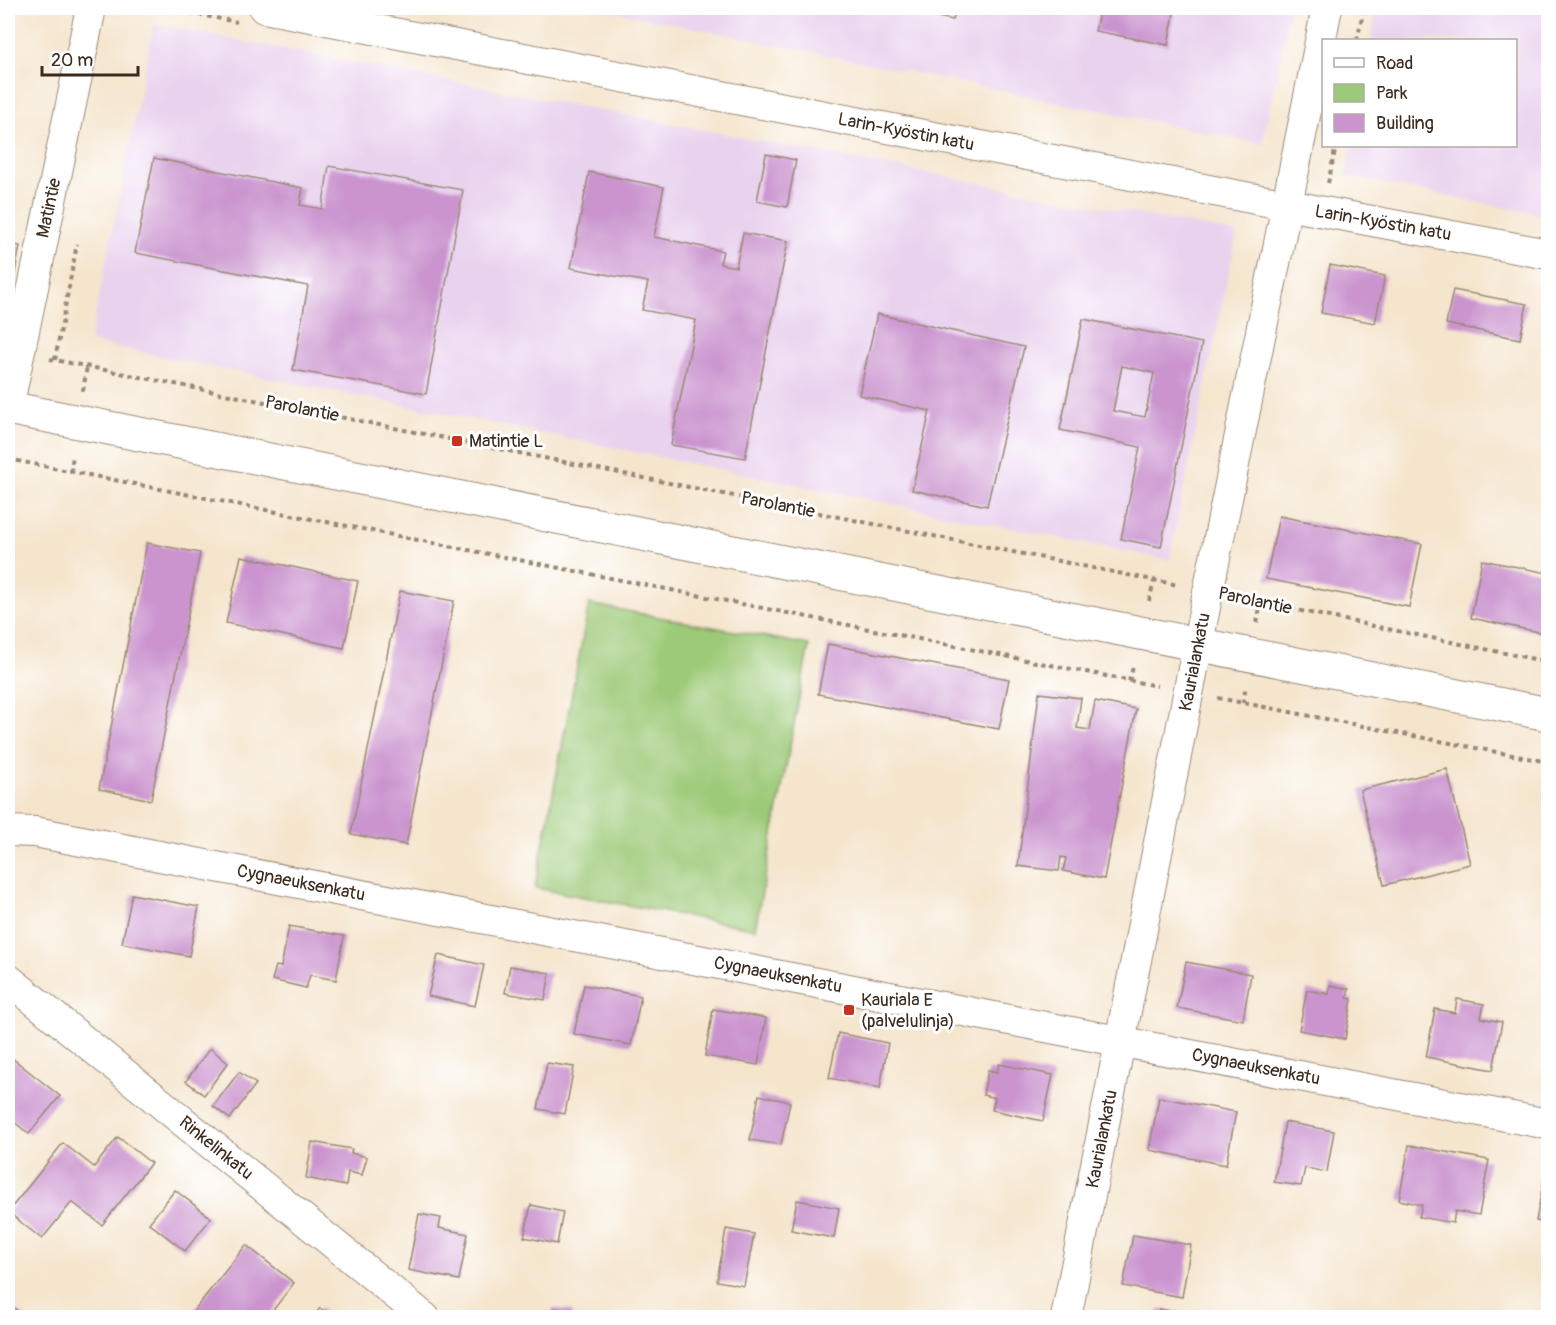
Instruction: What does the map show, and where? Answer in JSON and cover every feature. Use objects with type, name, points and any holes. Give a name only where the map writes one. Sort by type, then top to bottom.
[{"type":"main road","points":[[8,408],[1548,714]]},
{"type":"street","name":"Matintie","points":[[8,408],[91,8]]},
{"type":"street","name":"Kaurialankatu","points":[[1066,1317],[1208,592],[1327,8]]},
{"type":"street","name":"Larin-Kyöstin katu","points":[[255,15],[1548,254]]},
{"type":"street","name":"Cygnaeuksenkatu","points":[[8,831],[46,834],[1548,1124]]},
{"type":"street","name":"Rinkelinkatu","points":[[8,979],[425,1317]]},
{"type":"path","points":[[163,8],[255,15]]},
{"type":"path","points":[[1357,39],[1364,8]]},
{"type":"path","name":"Parolantie","points":[[19,353],[1548,662]]},
{"type":"path","points":[[8,459],[1548,762]]},
{"type":"path","points":[[1173,585],[1179,579]]},
{"type":"shaded area","points":[[597,8],[1290,8],[1262,144]]},
{"type":"shaded area","points":[[1377,8],[1548,8],[1548,216],[1346,176],[1351,147],[1517,147],[1517,39],[1371,39]]},
{"type":"shaded area","points":[[154,24],[1237,233],[1169,560],[90,342]]},
{"type":"green space","points":[[589,604],[809,645],[755,929],[535,888]]},
{"type":"building","points":[[900,8],[956,8],[953,20],[900,10]]},
{"type":"building","points":[[1100,8],[1175,8],[1168,45],[1095,31]]},
{"type":"building","points":[[766,154],[796,160],[787,207],[757,201]]},
{"type":"building","points":[[154,158],[303,188],[300,205],[322,209],[329,166],[463,190],[426,394],[293,370],[308,286],[135,253]]},
{"type":"building","points":[[589,172],[664,187],[654,237],[723,251],[720,264],[736,267],[743,233],[788,241],[745,458],[671,445],[696,320],[642,310],[648,282],[571,268]]},
{"type":"building","points":[[8,244],[20,246],[10,299],[8,298]]},
{"type":"building","points":[[1330,265],[1385,276],[1375,323],[1321,313]]},
{"type":"building","points":[[1453,290],[1527,304],[1520,339],[1446,324]]},
{"type":"building","points":[[877,314],[1024,347],[987,506],[912,490],[930,411],[859,395]]},
{"type":"building","points":[[1083,319],[1202,343],[1161,547],[1121,539],[1140,447],[1060,430]],"holes":[[[1122,366],[1154,373],[1145,417],[1113,411]]]},
{"type":"building","points":[[1279,516],[1422,544],[1409,607],[1266,579]]},
{"type":"building","points":[[147,543],[200,553],[151,800],[99,789]]},
{"type":"building","points":[[241,556],[358,581],[344,648],[226,623]]},
{"type":"building","points":[[1482,560],[1548,573],[1548,634],[1471,618]]},
{"type":"building","points":[[400,591],[454,601],[406,845],[351,834]]},
{"type":"building","points":[[828,644],[1009,679],[999,729],[818,694]]},
{"type":"building","points":[[1039,693],[1081,698],[1077,728],[1090,730],[1095,701],[1136,709],[1104,879],[1063,871],[1066,858],[1061,857],[1059,871],[1018,866]]},
{"type":"building","points":[[1447,769],[1470,864],[1384,885],[1360,790]]},
{"type":"building","points":[[132,894],[199,907],[189,956],[122,943]]},
{"type":"building","points":[[289,926],[344,936],[336,980],[310,975],[306,988],[272,980],[276,966],[281,967]]},
{"type":"building","points":[[438,955],[484,965],[475,1006],[428,996]]},
{"type":"building","points":[[1186,962],[1251,974],[1243,1020],[1177,1008]]},
{"type":"building","points":[[510,966],[550,973],[545,1000],[505,993]]},
{"type":"building","points":[[584,985],[641,996],[631,1045],[574,1034]]},
{"type":"building","points":[[1330,985],[1349,989],[1347,998],[1352,999],[1345,1039],[1299,1030],[1307,990],[1329,994]]},
{"type":"building","points":[[1457,999],[1484,1004],[1481,1018],[1502,1022],[1493,1070],[1426,1057],[1435,1009],[1455,1013]]},
{"type":"building","points":[[713,1009],[766,1018],[758,1065],[705,1056]]},
{"type":"building","points":[[838,1033],[888,1043],[880,1088],[829,1078]]},
{"type":"building","points":[[210,1048],[228,1063],[204,1095],[186,1081]]},
{"type":"building","points":[[12,1058],[60,1096],[29,1134],[8,1117],[8,1063]]},
{"type":"building","points":[[547,1063],[574,1067],[565,1114],[538,1109]]},
{"type":"building","points":[[999,1064],[1053,1075],[1043,1121],[992,1110],[995,1098],[983,1095],[988,1070],[997,1072]]},
{"type":"building","points":[[239,1072],[256,1084],[230,1119],[213,1106]]},
{"type":"building","points":[[759,1095],[790,1102],[781,1145],[750,1140]]},
{"type":"building","points":[[1159,1097],[1236,1112],[1226,1165],[1149,1150]]},
{"type":"building","points":[[1285,1122],[1334,1131],[1327,1172],[1305,1168],[1301,1186],[1274,1182]]},
{"type":"building","points":[[118,1137],[151,1163],[102,1225],[72,1202],[42,1239],[8,1212],[63,1143],[94,1167]]},
{"type":"building","points":[[312,1142],[352,1149],[351,1153],[367,1157],[362,1175],[348,1172],[346,1186],[306,1178]]},
{"type":"building","points":[[1409,1145],[1489,1160],[1479,1215],[1455,1211],[1453,1223],[1419,1217],[1422,1205],[1399,1200]]},
{"type":"building","points":[[1545,1173],[1548,1174],[1548,1223],[1536,1221]]},
{"type":"building","points":[[175,1190],[211,1218],[185,1251],[149,1223]]},
{"type":"building","points":[[797,1200],[839,1208],[834,1238],[791,1230]]},
{"type":"building","points":[[531,1205],[563,1212],[557,1244],[524,1237]]},
{"type":"building","points":[[419,1214],[441,1218],[439,1228],[468,1234],[459,1280],[408,1270]]},
{"type":"building","points":[[726,1229],[754,1234],[744,1286],[717,1281]]},
{"type":"building","points":[[1133,1235],[1191,1245],[1182,1297],[1123,1286]]},
{"type":"building","points":[[246,1245],[294,1283],[267,1318],[248,1318],[244,1315],[242,1318],[188,1318]]},
{"type":"building","points":[[8,1303],[26,1318],[8,1318]]},
{"type":"building","points":[[320,1308],[332,1318],[313,1318]]},
{"type":"building","points":[[553,1308],[572,1311],[571,1318],[552,1318]]},
{"type":"building","points":[[1159,1309],[1200,1316],[1199,1318],[1157,1318]]},
{"type":"place","name":"Matintie L","points":[[457,441]]},
{"type":"place","name":"Kauriala E (palvelulinja)","points":[[849,1010]]}]
